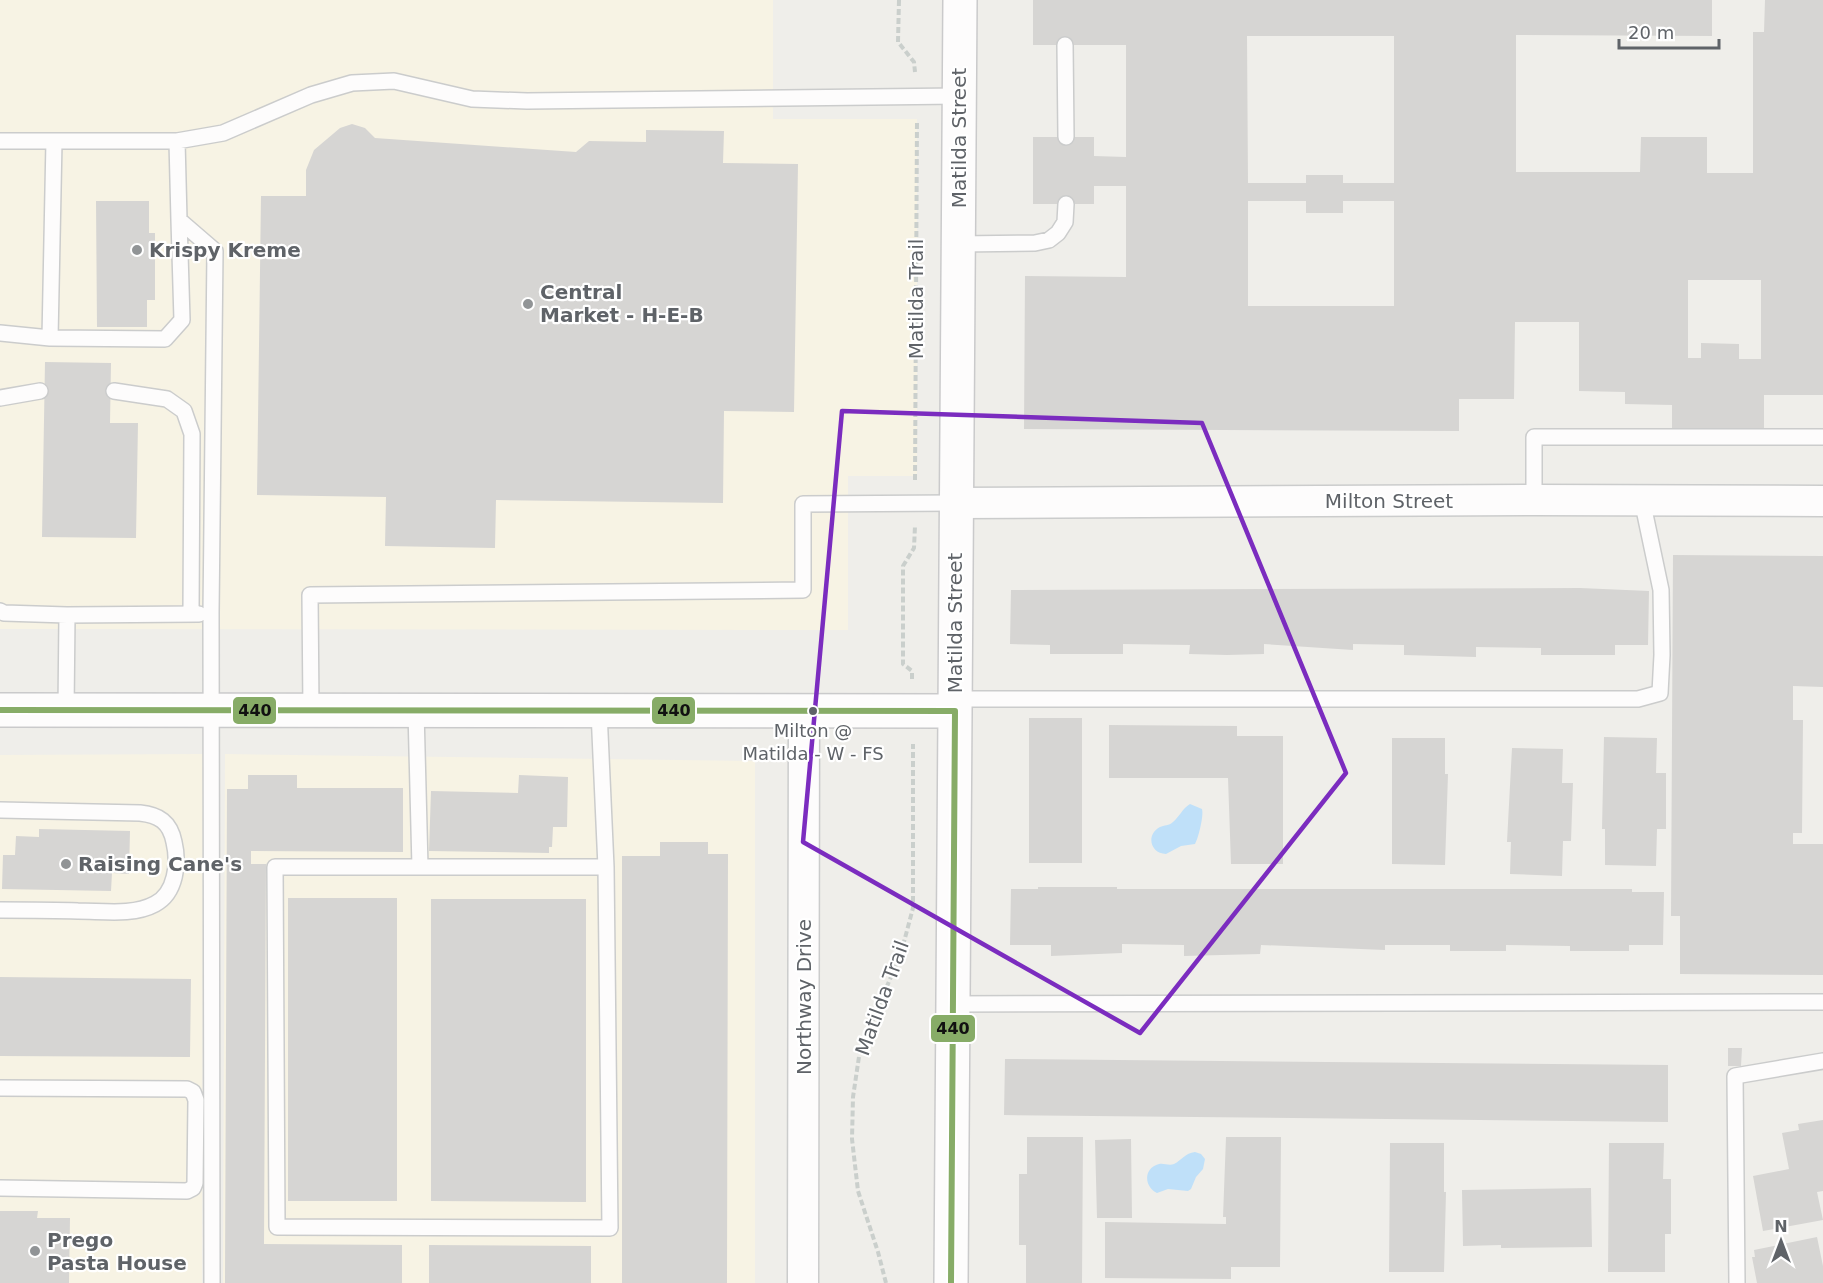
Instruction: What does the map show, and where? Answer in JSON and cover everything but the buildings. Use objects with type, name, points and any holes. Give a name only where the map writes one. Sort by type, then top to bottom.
[{"type":"street","name":"Matilda Street","points":[[951,1283],[960,0]]},
{"type":"street","name":"Milton Street","points":[[956,503],[1823,501]]},
{"type":"street","points":[[0,710],[804,710],[955,705]]},
{"type":"street","name":"Northway Drive","points":[[803,1283],[804,710]]},
{"type":"lane","points":[[1065,45],[1066,136]]},
{"type":"lane","points":[[0,141],[177,141],[223,133],[310,95],[352,82],[394,81],[472,99],[527,102],[959,96]]},
{"type":"lane","points":[[50,338],[54,141]]},
{"type":"lane","points":[[0,333],[50,338],[165,339],[182,320],[177,141]]},
{"type":"lane","points":[[958,244],[1035,243],[1049,240],[1058,233],[1065,222],[1066,204]]},
{"type":"lane","points":[[179,220],[215,251],[211,614],[212,1283]]},
{"type":"lane","points":[[0,398],[40,391]]},
{"type":"lane","points":[[114,391],[167,399],[184,411],[192,434],[191,614]]},
{"type":"lane","points":[[1534,500],[1534,437],[1823,437]]},
{"type":"lane","points":[[955,705],[1638,699],[1660,693],[1662,655],[1660,590],[1642,501]]},
{"type":"lane","points":[[310,710],[310,595],[803,590],[803,504],[956,503]]},
{"type":"lane","points":[[0,610],[4,613],[67,615],[211,614]]},
{"type":"lane","points":[[66,710],[67,615]]},
{"type":"lane","points":[[416,711],[420,867]]},
{"type":"lane","points":[[599,711],[606,867],[610,1228],[277,1227],[275,867],[606,867]]},
{"type":"lane","points":[[0,810],[156,815],[169,825],[175,843],[176,866],[171,889],[156,904],[131,912],[0,909]]},
{"type":"lane","points":[[953,1004],[1823,1002]]},
{"type":"lane","points":[[1737,1283],[1735,1076],[1823,1060]]},
{"type":"lane","points":[[0,1088],[188,1089],[193,1092],[196,1100],[195,1183],[188,1191],[0,1188]]},
{"type":"lane","points":[[195,1139],[212,1139]]},
{"type":"path","points":[[899,0],[898,42],[914,62]]},
{"type":"path","name":"Matilda Trail","points":[[915,479],[916,118]]},
{"type":"path","points":[[912,671],[903,664],[903,566],[914,548]]},
{"type":"path","name":"Matilda Trail","points":[[886,1283],[858,1191],[852,1139],[853,1097],[860,1050],[902,953],[913,908],[913,744]]},
{"type":"highlighted area","points":[[842,411],[1202,423],[1346,773],[1140,1033],[803,842]]},
{"type":"shaded area","points":[[0,0],[773,0],[773,119],[917,119],[917,476],[848,476],[848,630],[0,629]]},
{"type":"shaded area","points":[[203,754],[202,1283],[0,1283],[0,755]]},
{"type":"shaded area","points":[[225,754],[755,761],[755,1283],[223,1283]]},
{"type":"water","points":[[1190,804],[1202,809],[1195,844],[1181,846],[1166,854],[1157,851],[1151,839],[1155,830],[1171,823]]},
{"type":"water","points":[[1195,1152],[1201,1154],[1205,1159],[1203,1169],[1196,1177],[1191,1189],[1188,1191],[1168,1189],[1157,1193],[1153,1190],[1147,1178],[1150,1169],[1161,1164],[1174,1164],[1186,1155]]},
{"type":"transit line","name":"440","points":[[0,710],[955,711],[951,1283]]},
{"type":"place","name":"Krispy Kreme","points":[[137,250]]},
{"type":"place","name":"Central Market - H-E-B","points":[[528,304]]},
{"type":"place","name":"Milton @ Matilda - W - FS","points":[[813,711]]},
{"type":"place","name":"Raising Cane's","points":[[66,864]]},
{"type":"place","name":"Prego Pasta House","points":[[35,1251]]}]
